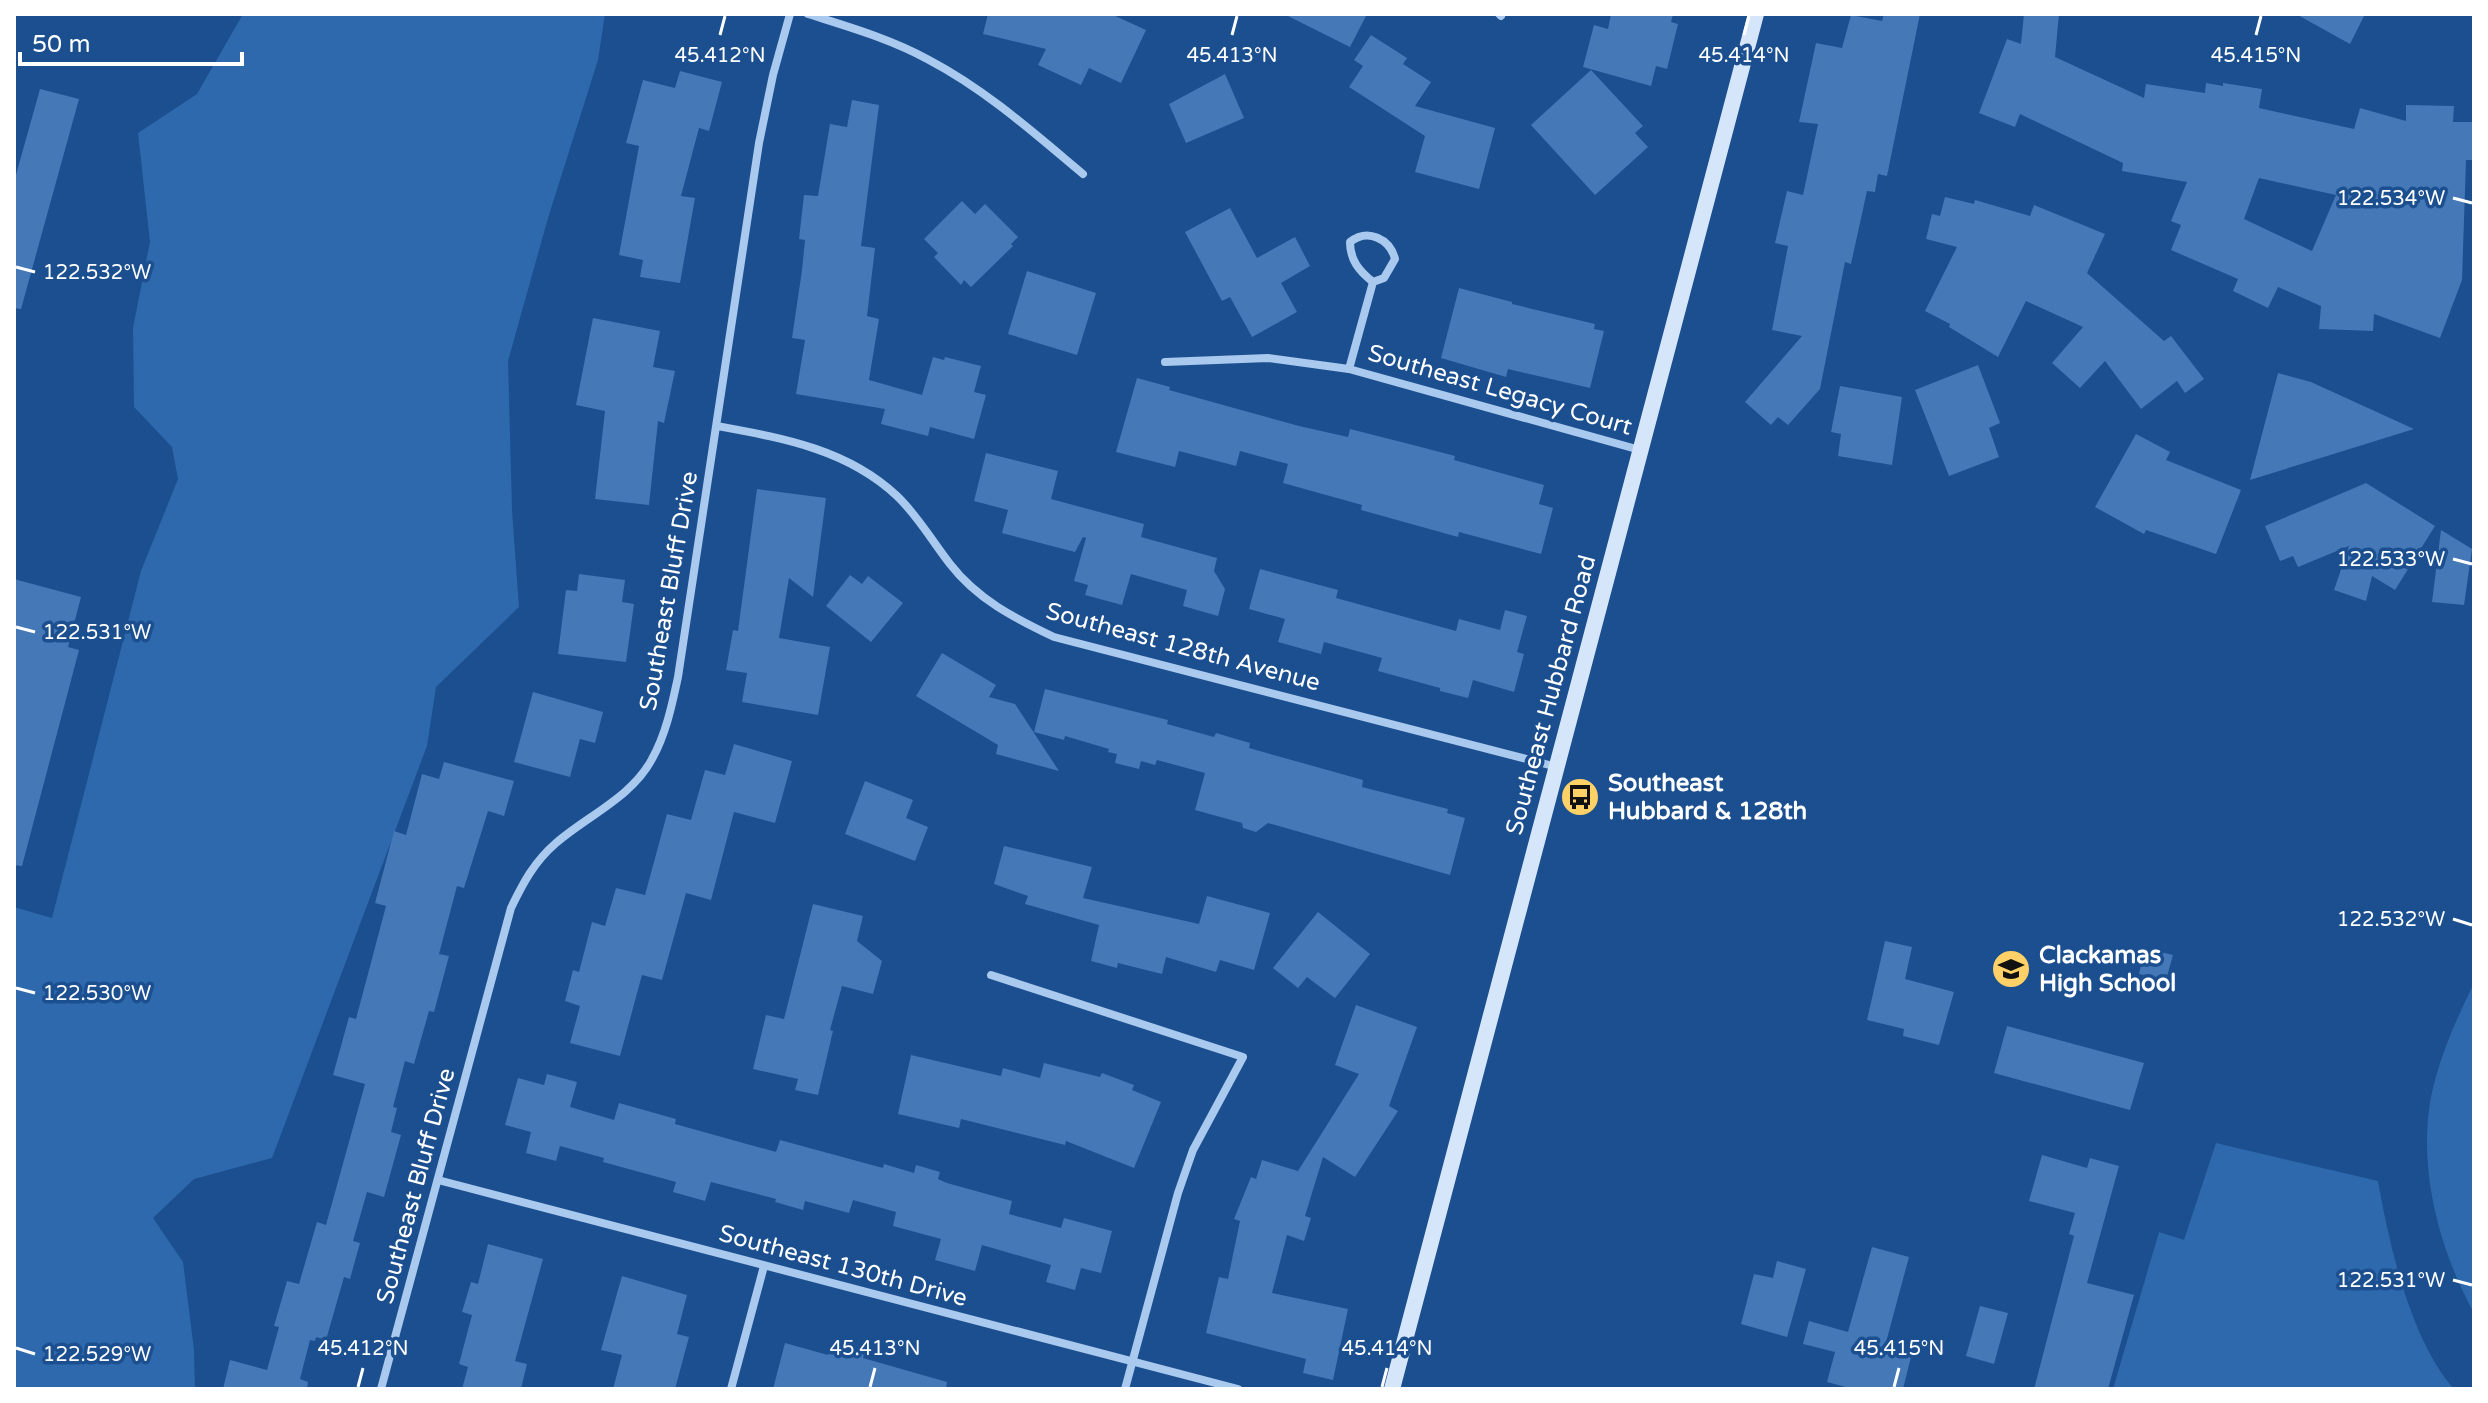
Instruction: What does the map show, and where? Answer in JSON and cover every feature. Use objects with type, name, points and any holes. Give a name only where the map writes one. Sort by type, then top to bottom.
[{"type":"main road","name":"Southeast Hubbard Road","points":[[1392,1389],[1756,14]]},
{"type":"street","name":"Southeast Bluff Drive","points":[[381,1389],[511,908],[529,872],[555,844],[629,789],[652,761],[668,722],[678,677],[759,143],[790,14]]},
{"type":"street","points":[[808,14],[884,38],[930,60],[996,103],[1083,174]]},
{"type":"street","name":"Southeast Legacy Court","points":[[1358,236],[1386,240],[1392,248],[1395,259],[1391,269],[1384,278],[1373,282],[1363,274],[1350,253],[1350,242],[1358,236]]},
{"type":"street","name":"Southeast Legacy Court","points":[[1349,369],[1373,282]]},
{"type":"street","name":"Southeast Legacy Court","points":[[1165,362],[1268,358],[1349,369],[1641,450]]},
{"type":"street","name":"Southeast 128th Avenue","points":[[717,426],[788,439],[835,455],[869,475],[897,496],[952,567],[981,596],[1011,617],[1054,637],[1557,767]]},
{"type":"street","points":[[991,975],[1243,1057],[1193,1150],[1178,1193],[1125,1389]]},
{"type":"street","name":"Southeast 130th Drive","points":[[438,1180],[1238,1389]]},
{"type":"street","points":[[731,1389],[764,1266]]},
{"type":"shaded area","points":[[243,14],[605,14],[598,60],[548,218],[508,361],[512,510],[519,607],[436,687],[427,746],[272,1158],[194,1179],[153,1218],[183,1262],[194,1350],[195,1389],[14,1389],[14,907],[52,918],[141,571],[178,479],[172,447],[134,407],[133,328],[150,242],[138,133],[197,94]]},
{"type":"shaded area","points":[[2474,983],[2474,1313],[2449,1259],[2440,1230],[2428,1169],[2427,1139],[2435,1080],[2452,1030]]},
{"type":"shaded area","points":[[2216,1143],[2378,1181],[2388,1233],[2414,1319],[2439,1369],[2454,1389],[2113,1389],[2159,1232],[2184,1240]]},
{"type":"building","points":[[988,14],[1111,14],[1146,30],[1121,83],[1089,68],[1081,85],[1038,65],[1046,49],[983,34]]},
{"type":"building","points":[[1284,14],[1367,14],[1350,47]]},
{"type":"building","points":[[1611,14],[1673,14],[1671,22],[1678,24],[1667,69],[1656,66],[1651,86],[1583,67],[1594,25],[1608,29]]},
{"type":"building","points":[[1884,14],[1920,14],[1887,176],[1878,174],[1875,192],[1867,191],[1851,264],[1845,262],[1820,389],[1788,425],[1778,417],[1771,425],[1745,402],[1802,336],[1772,330],[1788,246],[1775,243],[1787,191],[1803,195],[1818,124],[1799,122],[1816,43],[1842,48],[1851,15],[1882,21]]},
{"type":"building","points":[[2024,14],[2059,14],[2055,57],[2144,98],[2146,84],[2205,93],[2206,83],[2223,86],[2223,83],[2262,89],[2259,108],[2354,129],[2360,108],[2406,121],[2406,105],[2454,106],[2453,122],[2474,122],[2473,160],[2466,160],[2462,280],[2440,338],[2374,314],[2373,331],[2319,329],[2321,306],[2278,287],[2268,308],[2233,291],[2238,279],[2171,250],[2181,225],[2171,221],[2187,182],[2122,171],[2123,163],[2020,114],[2015,127],[1979,113],[2007,39],[2021,44]],"holes":[[[2259,178],[2336,195],[2312,251],[2244,219]]]},
{"type":"building","points":[[2296,14],[2365,14],[2350,44]]},
{"type":"building","points":[[1371,35],[1407,58],[1403,64],[1431,82],[1415,106],[1495,128],[1479,189],[1415,172],[1425,136],[1349,87],[1363,66],[1354,60]]},
{"type":"building","points":[[1591,70],[1643,126],[1635,133],[1648,147],[1595,195],[1531,125]]},
{"type":"building","points":[[680,71],[722,82],[709,131],[699,128],[681,196],[695,198],[680,283],[640,277],[643,260],[619,255],[639,146],[626,143],[643,80],[675,88]]},
{"type":"building","points":[[1225,74],[1244,118],[1186,143],[1169,104]]},
{"type":"building","points":[[40,89],[79,99],[21,309],[14,308],[14,182]]},
{"type":"building","points":[[852,100],[879,105],[861,246],[875,248],[867,316],[879,319],[869,380],[922,395],[933,357],[981,366],[974,392],[986,395],[974,439],[930,427],[928,436],[881,424],[885,409],[796,394],[805,340],[792,338],[805,240],[799,239],[804,195],[818,196],[830,124],[847,127]]},
{"type":"building","points":[[1945,197],[1974,204],[1975,200],[2030,216],[2034,205],[2105,234],[2087,273],[2164,341],[2171,336],[2204,379],[2185,393],[2177,381],[2141,409],[2105,361],[2080,388],[2052,363],[2083,327],[2026,301],[1998,357],[1925,311],[1957,247],[1926,239],[1932,214],[1940,216]]},
{"type":"building","points":[[962,201],[975,214],[985,204],[1018,237],[1011,244],[1013,246],[971,287],[964,280],[961,285],[934,257],[938,253],[924,239]]},
{"type":"building","points":[[1230,208],[1257,258],[1295,237],[1310,266],[1281,283],[1297,312],[1252,337],[1230,297],[1222,301],[1185,232]]},
{"type":"building","points":[[1027,271],[1096,293],[1077,355],[1008,334]]},
{"type":"building","points":[[1459,288],[1595,324],[1594,329],[1604,331],[1590,388],[1508,369],[1506,377],[1441,358]]},
{"type":"building","points":[[593,318],[660,331],[653,367],[675,371],[664,423],[658,421],[649,505],[595,499],[605,411],[576,405]]},
{"type":"building","points":[[1978,365],[2000,423],[1989,428],[1999,457],[1949,476],[1915,390]]},
{"type":"building","points":[[2278,373],[2311,382],[2414,429],[2250,480]]},
{"type":"building","points":[[1137,378],[1170,387],[1169,390],[1299,426],[1348,437],[1350,429],[1417,446],[1455,456],[1454,460],[1544,485],[1539,504],[1553,508],[1541,554],[1459,532],[1458,537],[1361,510],[1362,505],[1283,483],[1288,464],[1240,451],[1236,466],[1179,451],[1175,467],[1116,452]]},
{"type":"building","points":[[1840,386],[1902,397],[1892,465],[1838,456],[1841,434],[1831,432]]},
{"type":"building","points":[[2136,434],[2170,452],[2166,460],[2241,490],[2216,554],[2146,530],[2144,534],[2095,507]]},
{"type":"building","points":[[986,453],[1058,471],[1051,499],[1144,524],[1141,537],[1217,558],[1214,571],[1225,589],[1218,616],[1183,606],[1187,590],[1131,574],[1122,605],[1085,595],[1088,585],[1074,581],[1086,538],[1083,537],[1075,552],[1002,533],[1008,510],[974,501]]},
{"type":"building","points":[[2366,483],[2435,526],[2395,590],[2372,576],[2366,601],[2334,590],[2349,546],[2298,567],[2293,556],[2280,561],[2265,526]]},
{"type":"building","points":[[757,489],[826,498],[813,597],[789,578],[779,638],[830,647],[818,715],[742,702],[747,673],[726,670],[733,630],[738,631]]},
{"type":"building","points":[[2441,530],[2472,549],[2464,605],[2432,602]]},
{"type":"building","points":[[1260,569],[1338,590],[1336,598],[1456,631],[1459,619],[1500,630],[1505,610],[1527,616],[1517,652],[1524,654],[1514,692],[1473,680],[1468,698],[1378,671],[1382,658],[1324,642],[1321,654],[1278,642],[1285,619],[1249,609]]},
{"type":"building","points":[[579,574],[625,580],[622,602],[634,604],[626,662],[558,654],[566,590],[577,591]]},
{"type":"building","points":[[850,575],[862,584],[868,576],[903,603],[871,642],[826,606]]},
{"type":"building","points":[[14,579],[81,597],[68,647],[79,650],[22,866],[14,865]]},
{"type":"building","points":[[942,653],[996,685],[989,697],[1015,704],[1059,771],[996,754],[998,745],[916,696]]},
{"type":"building","points":[[1045,689],[1168,720],[1167,724],[1214,737],[1216,733],[1250,743],[1249,748],[1363,780],[1362,787],[1448,809],[1447,813],[1465,818],[1450,875],[1268,823],[1256,832],[1243,828],[1242,823],[1195,810],[1205,773],[1157,760],[1155,765],[1141,761],[1139,769],[1115,763],[1117,754],[1108,752],[1109,749],[1065,736],[1064,740],[1034,732]]},
{"type":"building","points":[[533,692],[603,712],[595,743],[580,739],[570,777],[514,762]]},
{"type":"building","points":[[734,744],[792,761],[775,823],[734,812],[711,900],[686,893],[662,980],[642,975],[620,1056],[570,1043],[580,1006],[565,1001],[573,970],[579,972],[592,922],[605,926],[616,888],[645,895],[667,814],[691,820],[705,770],[725,775]]},
{"type":"building","points":[[444,762],[514,781],[504,816],[488,811],[464,888],[457,886],[439,954],[449,956],[434,1012],[429,1011],[414,1064],[405,1061],[393,1107],[397,1108],[391,1132],[401,1135],[384,1197],[367,1192],[353,1241],[360,1243],[350,1279],[344,1277],[326,1340],[316,1337],[315,1341],[310,1340],[300,1379],[308,1382],[307,1389],[223,1389],[230,1360],[267,1370],[279,1327],[274,1326],[287,1281],[299,1284],[317,1222],[326,1225],[365,1084],[333,1075],[349,1017],[356,1019],[386,906],[375,903],[394,831],[406,835],[422,774],[439,779]]},
{"type":"building","points":[[865,781],[913,800],[906,818],[928,827],[915,861],[845,834]]},
{"type":"building","points":[[1004,846],[1092,867],[1083,898],[1199,924],[1207,896],[1270,913],[1254,970],[1220,960],[1216,972],[1166,957],[1162,974],[1118,963],[1117,968],[1091,961],[1099,925],[1025,904],[1028,896],[994,884]]},
{"type":"building","points":[[813,904],[863,916],[857,941],[882,961],[873,994],[842,986],[818,1095],[795,1090],[798,1079],[753,1069],[766,1015],[784,1019]]},
{"type":"building","points":[[1318,912],[1370,954],[1335,998],[1307,977],[1298,988],[1273,968]]},
{"type":"building","points":[[1885,941],[1912,947],[1905,979],[1954,992],[1939,1045],[1903,1036],[1904,1029],[1867,1020]]},
{"type":"building","points":[[2145,948],[2173,955],[2166,980],[2139,974]]},
{"type":"building","points":[[1356,1005],[1417,1027],[1389,1106],[1398,1111],[1355,1177],[1323,1157],[1305,1216],[1311,1218],[1304,1241],[1287,1235],[1272,1293],[1348,1309],[1333,1380],[1303,1373],[1306,1359],[1206,1333],[1219,1277],[1228,1279],[1240,1221],[1234,1219],[1251,1177],[1256,1179],[1262,1160],[1298,1171],[1359,1074],[1335,1065]]},
{"type":"building","points":[[2007,1026],[2144,1063],[2130,1110],[1994,1073]]},
{"type":"building","points":[[911,1055],[1001,1076],[1003,1068],[1040,1078],[1044,1063],[1100,1077],[1102,1073],[1134,1085],[1132,1090],[1161,1102],[1134,1168],[1066,1141],[1065,1145],[961,1119],[959,1128],[898,1114]]},
{"type":"building","points":[[547,1074],[577,1082],[570,1107],[614,1120],[619,1103],[676,1119],[675,1124],[776,1152],[780,1140],[883,1168],[884,1164],[914,1173],[916,1165],[940,1172],[938,1179],[947,1183],[1012,1201],[1009,1214],[1061,1228],[1064,1218],[1112,1231],[1101,1273],[1081,1268],[1075,1290],[1046,1282],[1051,1265],[982,1245],[975,1271],[935,1260],[941,1239],[893,1226],[896,1212],[853,1200],[849,1213],[805,1201],[803,1210],[775,1202],[776,1199],[711,1182],[705,1201],[673,1192],[676,1182],[603,1162],[604,1158],[560,1146],[556,1161],[526,1153],[531,1132],[505,1125],[518,1078],[544,1085]]},
{"type":"building","points":[[2042,1155],[2087,1168],[2090,1158],[2119,1166],[2087,1283],[2134,1295],[2108,1389],[2034,1389],[2074,1236],[2069,1234],[2075,1213],[2029,1201]]},
{"type":"building","points":[[488,1244],[543,1259],[515,1361],[527,1364],[521,1389],[462,1389],[468,1367],[459,1364],[472,1315],[462,1312],[471,1282],[478,1284]]},
{"type":"building","points":[[1872,1247],[1909,1257],[1885,1346],[1912,1353],[1903,1389],[1853,1389],[1827,1382],[1835,1352],[1803,1344],[1809,1321],[1848,1332]]},
{"type":"building","points":[[1777,1261],[1806,1269],[1787,1337],[1741,1324],[1754,1274],[1773,1278]]},
{"type":"building","points":[[622,1276],[687,1295],[677,1334],[689,1337],[675,1389],[613,1389],[622,1355],[601,1350]]},
{"type":"building","points":[[1980,1306],[2008,1313],[1994,1364],[1966,1356]]},
{"type":"building","points":[[832,1342],[865,1351],[863,1358],[947,1382],[946,1389],[773,1389],[785,1343],[828,1355]]},
{"type":"place","name":"Southeast Hubbard & 128th","points":[[1580,797]]},
{"type":"place","name":"Clackamas High School","points":[[2011,969]]}]
